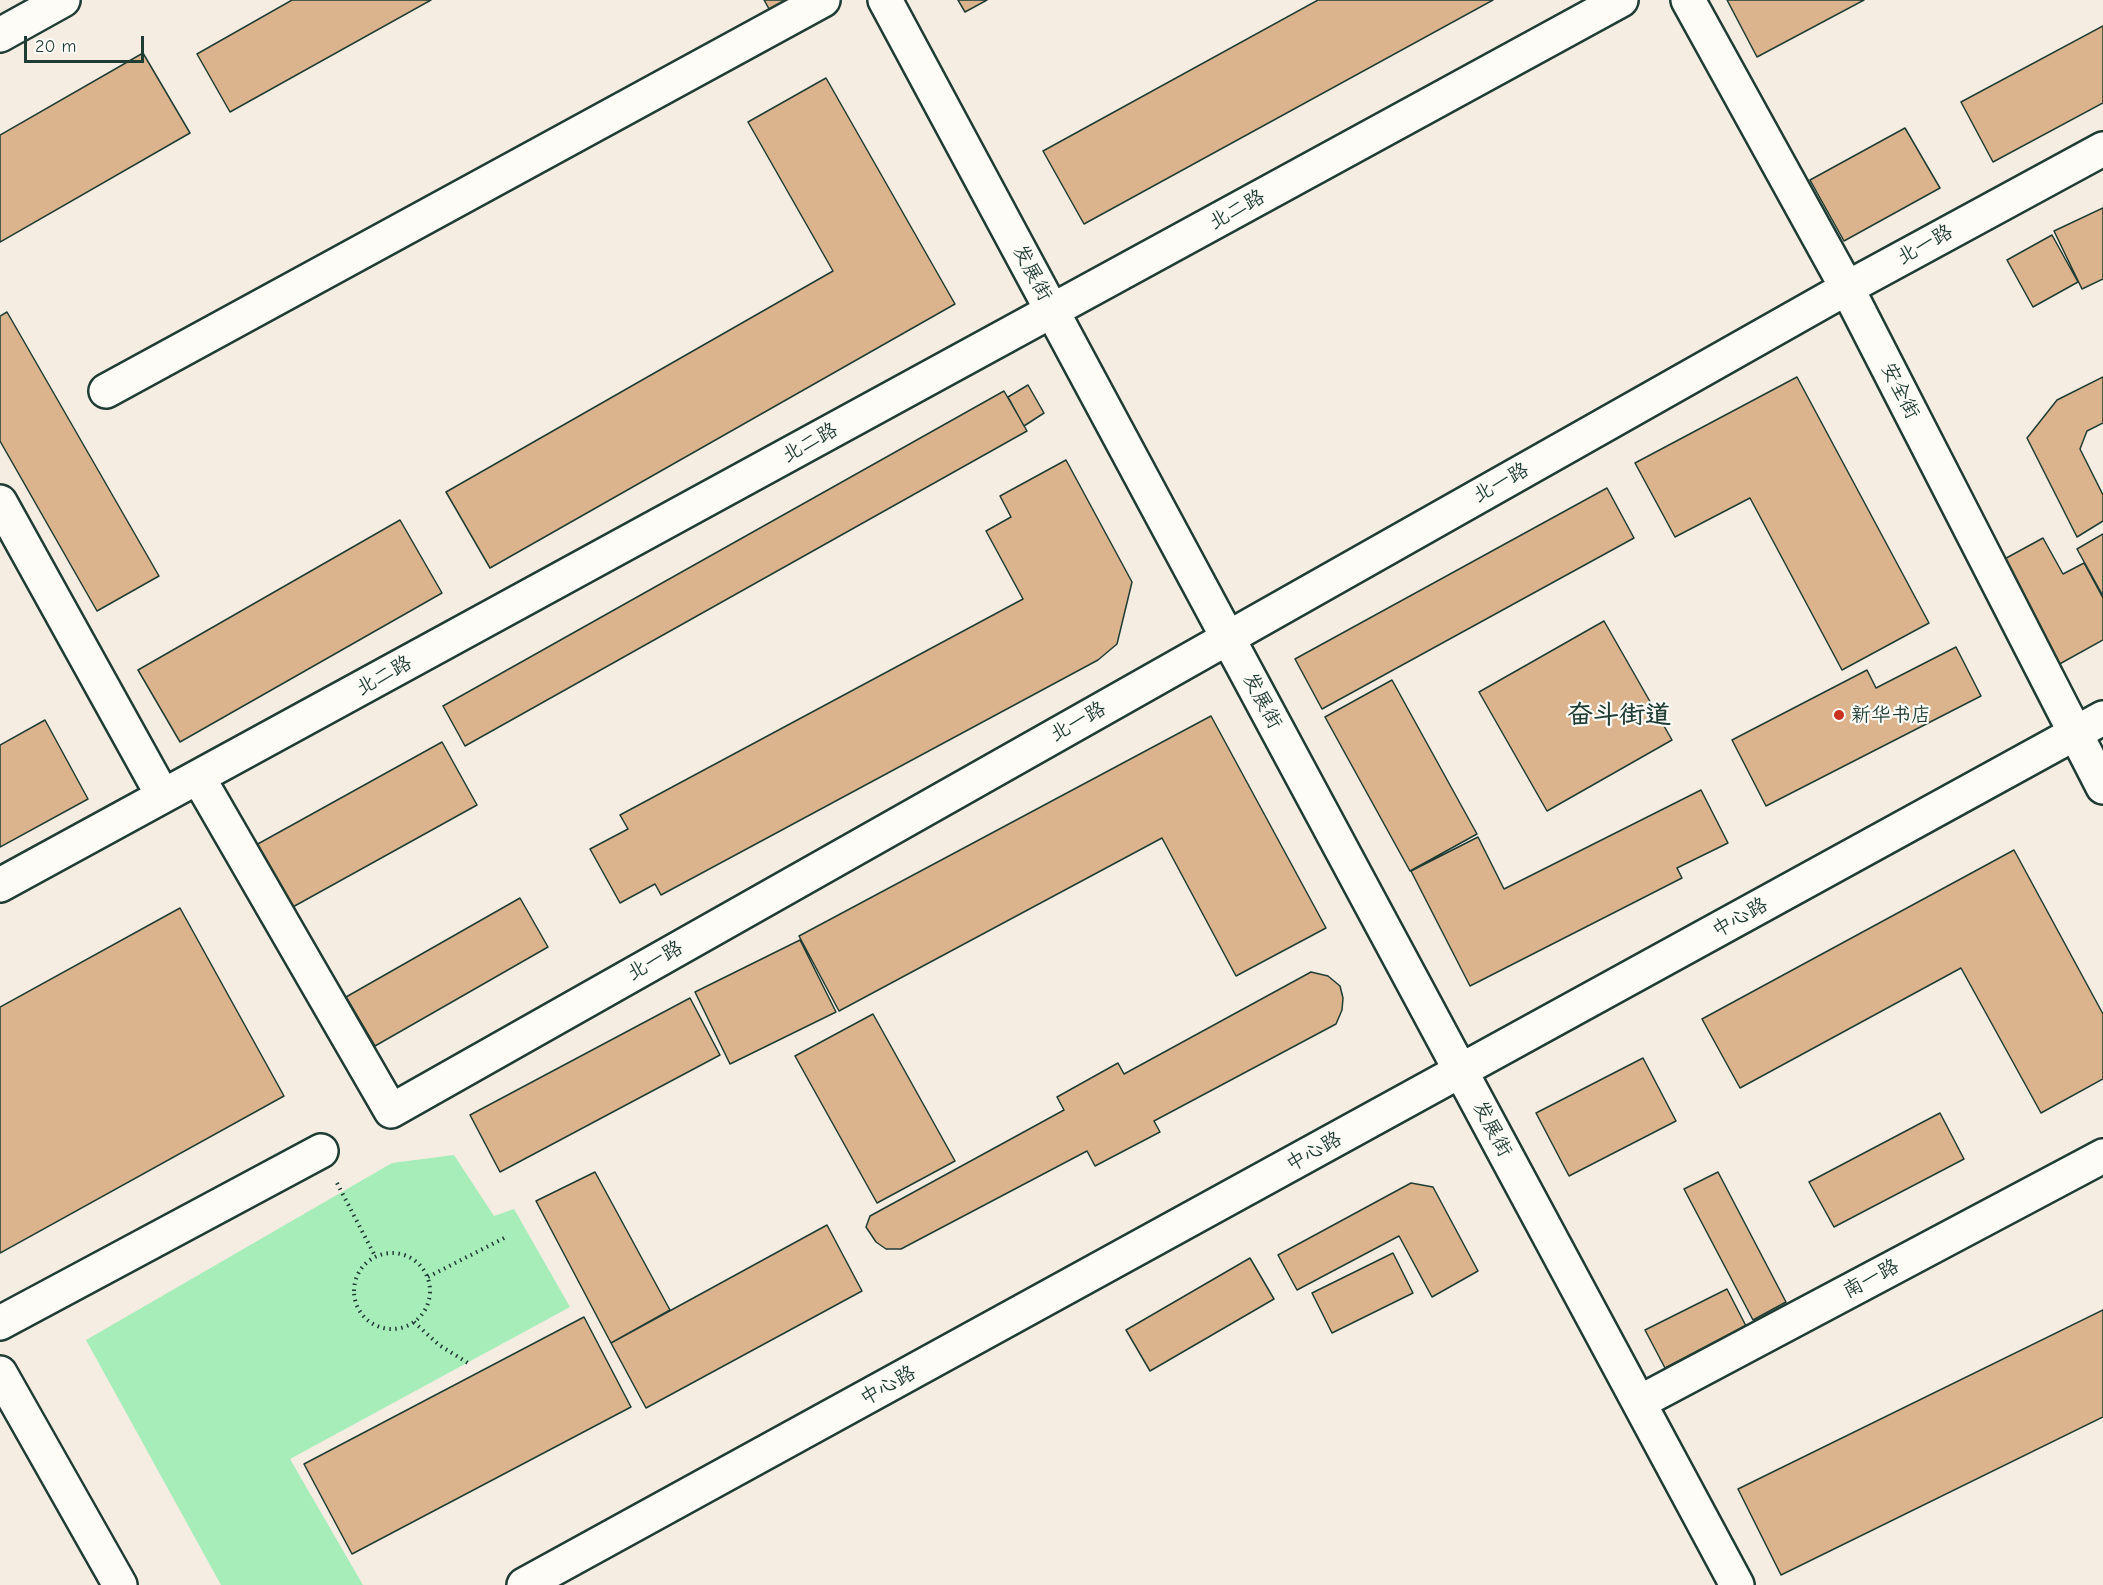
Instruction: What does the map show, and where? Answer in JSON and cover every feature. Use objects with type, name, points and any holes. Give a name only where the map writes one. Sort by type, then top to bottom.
[{"type":"street","points":[[0,35],[63,0]]},
{"type":"street","points":[[106,391],[823,0]]},
{"type":"street","name":"发展街","points":[[885,0],[1737,1585]]},
{"type":"street","name":"北二路","points":[[0,885],[1621,0]]},
{"type":"street","name":"安全街","points":[[1688,0],[2089,725],[2103,787]]},
{"type":"street","name":"北一路","points":[[198,777],[391,1111],[1847,288],[2103,149]]},
{"type":"street","points":[[0,502],[163,796]]},
{"type":"street","name":"中心路","points":[[524,1585],[2089,725]]},
{"type":"street","points":[[0,1323],[321,1150]]},
{"type":"street","name":"南一路","points":[[1640,1402],[2103,1156]]},
{"type":"street","points":[[0,1373],[120,1585]]},
{"type":"path","points":[[428,1277],[506,1237]]},
{"type":"path","points":[[387,1253],[400,1253],[412,1258],[422,1266],[428,1277],[429,1303],[414,1322],[390,1329],[368,1320],[360,1310],[355,1299],[354,1287],[358,1275],[375,1257],[387,1253]]},
{"type":"path","points":[[414,1322],[439,1345],[468,1363]]},
{"type":"green space","points":[[454,1155],[494,1216],[514,1209],[570,1307],[290,1459],[363,1585],[221,1585],[86,1340],[392,1163]]},
{"type":"building","points":[[292,0],[431,0],[230,112],[197,54]]},
{"type":"building","points":[[764,0],[799,0],[773,16]]},
{"type":"building","points":[[958,0],[987,0],[965,12]]},
{"type":"building","points":[[1318,0],[1493,0],[1084,224],[1043,151]]},
{"type":"building","points":[[1727,0],[1864,0],[1757,57]]},
{"type":"building","points":[[2103,26],[2103,103],[1993,162],[1961,102]]},
{"type":"building","points":[[143,53],[190,133],[0,242],[0,135]]},
{"type":"building","points":[[826,78],[955,304],[490,568],[446,492],[833,271],[748,122]]},
{"type":"building","points":[[1905,128],[1940,188],[1844,241],[1810,180]]},
{"type":"building","points":[[2103,208],[2103,279],[2082,289],[2054,231]]},
{"type":"building","points":[[2052,235],[2078,282],[2033,307],[2007,260]]},
{"type":"building","points":[[7,312],[159,576],[97,611],[0,441],[0,316]]},
{"type":"building","points":[[1797,377],[1929,623],[1842,670],[1750,498],[1675,537],[1635,463]]},
{"type":"building","points":[[2103,377],[2103,423],[2087,431],[2080,449],[2103,495],[2103,521],[2077,537],[2027,438],[2057,400]]},
{"type":"building","points":[[1028,385],[1044,413],[1024,426],[1008,397]]},
{"type":"building","points":[[1004,391],[1027,431],[465,746],[443,706]]},
{"type":"building","points":[[1066,460],[1132,582],[1117,644],[1098,660],[661,895],[655,884],[620,903],[590,849],[628,829],[620,815],[1023,599],[986,531],[1011,517],[1000,496]]},
{"type":"building","points":[[1607,488],[1634,538],[1322,709],[1295,659]]},
{"type":"building","points":[[400,520],[442,593],[180,742],[138,670]]},
{"type":"building","points":[[2103,534],[2103,596],[2077,549]]},
{"type":"building","points":[[2043,538],[2063,574],[2084,563],[2103,598],[2103,640],[2056,666],[1999,562]]},
{"type":"building","points":[[1604,621],[1672,740],[1547,811],[1479,692]]},
{"type":"building","points":[[1956,647],[1981,696],[1766,806],[1732,740],[1867,670],[1876,688]]},
{"type":"building","points":[[1392,680],[1477,834],[1410,871],[1325,717]]},
{"type":"building","points":[[1211,716],[1326,928],[1236,976],[1162,838],[839,1011],[799,936]]},
{"type":"building","points":[[45,720],[88,799],[0,847],[0,745]]},
{"type":"building","points":[[442,742],[477,805],[291,908],[256,845]]},
{"type":"building","points":[[1701,790],[1728,843],[1677,868],[1682,878],[1470,986],[1411,871],[1478,837],[1504,889]]},
{"type":"building","points":[[2014,850],[2103,1014],[2103,1079],[2041,1113],[1961,968],[1740,1088],[1702,1019]]},
{"type":"building","points":[[520,898],[548,947],[375,1046],[346,997]]},
{"type":"building","points":[[180,908],[284,1096],[0,1253],[0,1007]]},
{"type":"building","points":[[800,940],[836,1012],[730,1064],[695,992]]},
{"type":"building","points":[[1311,972],[1328,976],[1340,986],[1343,998],[1342,1010],[1336,1024],[1154,1121],[1160,1132],[1095,1166],[1087,1151],[901,1249],[886,1249],[876,1242],[866,1227],[870,1216],[1064,1110],[1057,1097],[1118,1063],[1124,1074]]},
{"type":"building","points":[[690,998],[720,1055],[500,1172],[470,1115]]},
{"type":"building","points":[[873,1014],[955,1161],[877,1203],[795,1056]]},
{"type":"building","points":[[1643,1058],[1676,1121],[1569,1176],[1536,1113]]},
{"type":"building","points":[[1940,1113],[1964,1159],[1834,1227],[1809,1182]]},
{"type":"building","points":[[595,1172],[670,1310],[611,1343],[536,1201]]},
{"type":"building","points":[[1718,1172],[1786,1302],[1753,1320],[1684,1189]]},
{"type":"building","points":[[1411,1183],[1433,1187],[1478,1271],[1432,1297],[1399,1236],[1297,1290],[1278,1255]]},
{"type":"building","points":[[827,1225],[862,1291],[646,1408],[611,1343]]},
{"type":"building","points":[[1393,1253],[1413,1293],[1332,1333],[1312,1293]]},
{"type":"building","points":[[1250,1258],[1274,1299],[1150,1371],[1126,1330]]},
{"type":"building","points":[[1727,1289],[1746,1326],[1665,1368],[1645,1330]]},
{"type":"building","points":[[2103,1310],[2103,1417],[1781,1575],[1738,1489]]},
{"type":"building","points":[[584,1317],[631,1407],[352,1554],[304,1464]]},
{"type":"place","name":"新华书店","points":[[1839,715]]},
{"type":"district","name":"奋斗街道","points":[[1619,716]]}]
